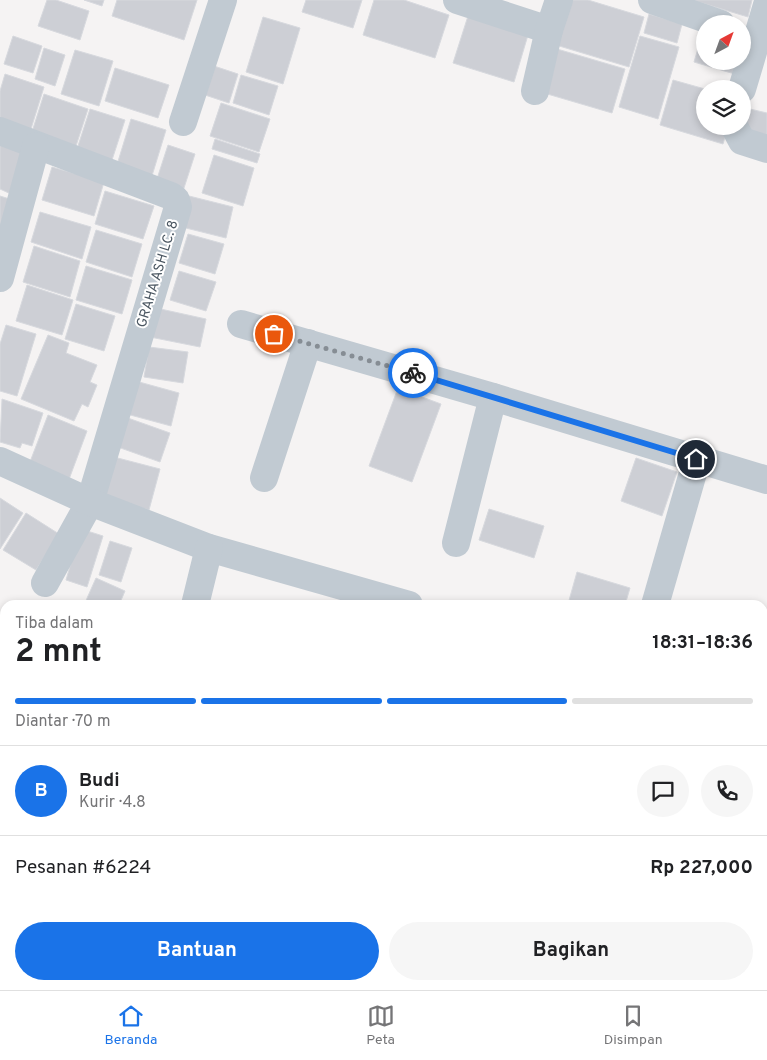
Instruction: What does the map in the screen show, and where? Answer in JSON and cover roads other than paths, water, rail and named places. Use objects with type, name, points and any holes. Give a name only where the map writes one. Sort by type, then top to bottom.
[{"type":"street","points":[[183,122],[223,0]]},
{"type":"street","points":[[457,0],[549,30]]},
{"type":"street","points":[[535,91],[549,30],[559,0]]},
{"type":"street","points":[[652,0],[696,15]]},
{"type":"street","points":[[751,32],[767,5]]},
{"type":"street","name":"GRAHA ASH LC. 8","points":[[0,131],[171,196],[176,200],[178,207],[90,502],[45,582]]},
{"type":"street","points":[[739,135],[742,141],[767,149]]},
{"type":"street","points":[[0,278],[36,146]]},
{"type":"street","points":[[241,324],[493,397],[767,480]]},
{"type":"street","points":[[264,478],[308,343]]},
{"type":"street","points":[[456,543],[493,397]]},
{"type":"street","points":[[657,600],[696,459]]},
{"type":"street","points":[[0,461],[90,502],[209,548],[391,600]]},
{"type":"street","points":[[196,600],[209,548]]}]
